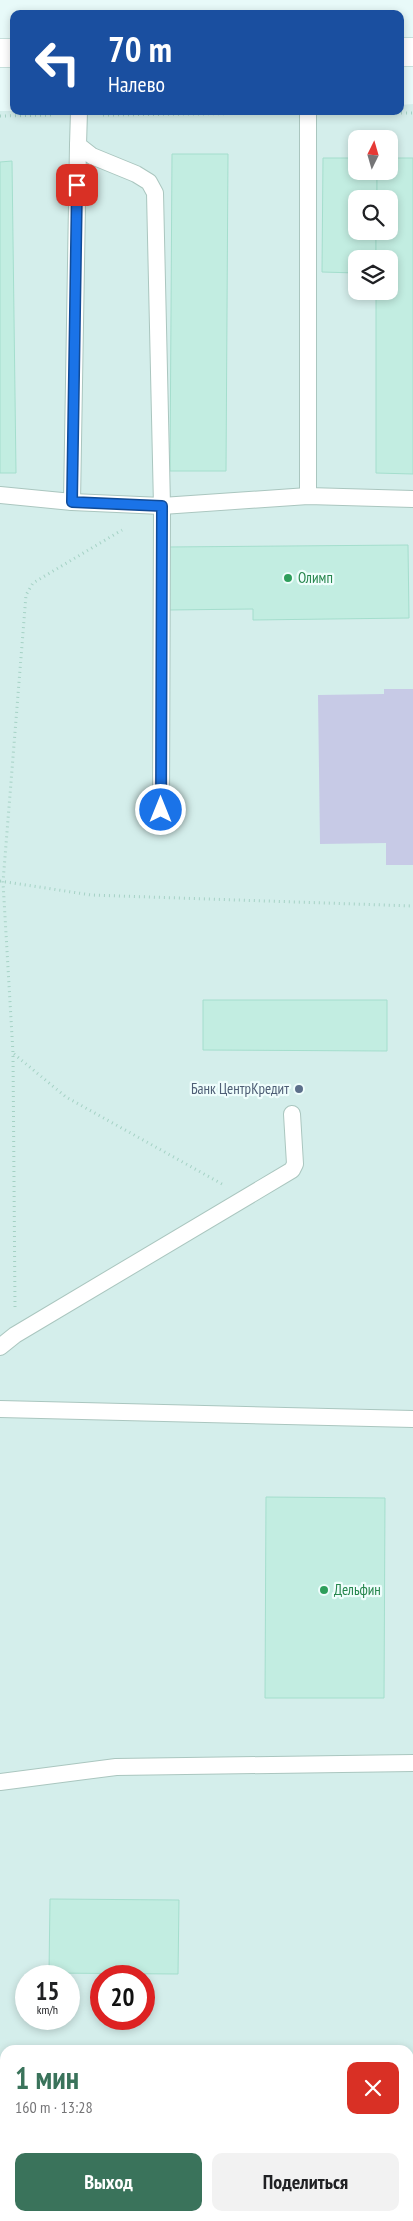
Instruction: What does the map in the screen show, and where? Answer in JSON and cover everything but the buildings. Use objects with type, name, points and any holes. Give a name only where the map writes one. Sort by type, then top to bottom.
[{"type":"lane","points":[[72,502],[79,115]]},
{"type":"lane","points":[[308,115],[308,496]]},
{"type":"lane","points":[[78,145],[92,156],[136,174],[149,182],[155,193],[162,506],[161,810]]},
{"type":"lane","points":[[0,495],[72,502],[162,506],[308,496],[413,499]]},
{"type":"lane","points":[[0,1347],[15,1335],[292,1170],[295,1164],[292,1114]]},
{"type":"lane","points":[[0,1409],[413,1419]]},
{"type":"lane","points":[[0,1782],[116,1767],[413,1762]]},
{"type":"path","points":[[0,116],[26,115]]},
{"type":"path","points":[[15,1335],[14,1054],[2,882],[26,595],[34,583],[162,506]]},
{"type":"path","points":[[2,882],[91,895],[413,906]]},
{"type":"path","points":[[14,1054],[66,1097],[246,1198]]},
{"type":"shaded area","points":[[413,104],[413,2045],[0,2045],[0,111],[10,111],[10,115],[404,115],[404,105]]},
{"type":"shaded area","points":[[384,689],[413,689],[413,865],[386,865],[386,843],[320,844],[318,695],[384,694]]},
{"type":"place","name":"Олимп","points":[[288,578]]},
{"type":"place","name":"Банк ЦентрКредит","points":[[299,1089]]},
{"type":"place","name":"Дельфин","points":[[324,1590]]},
{"type":"route","points":[[77,185],[72,502],[162,506],[161,810]]}]
